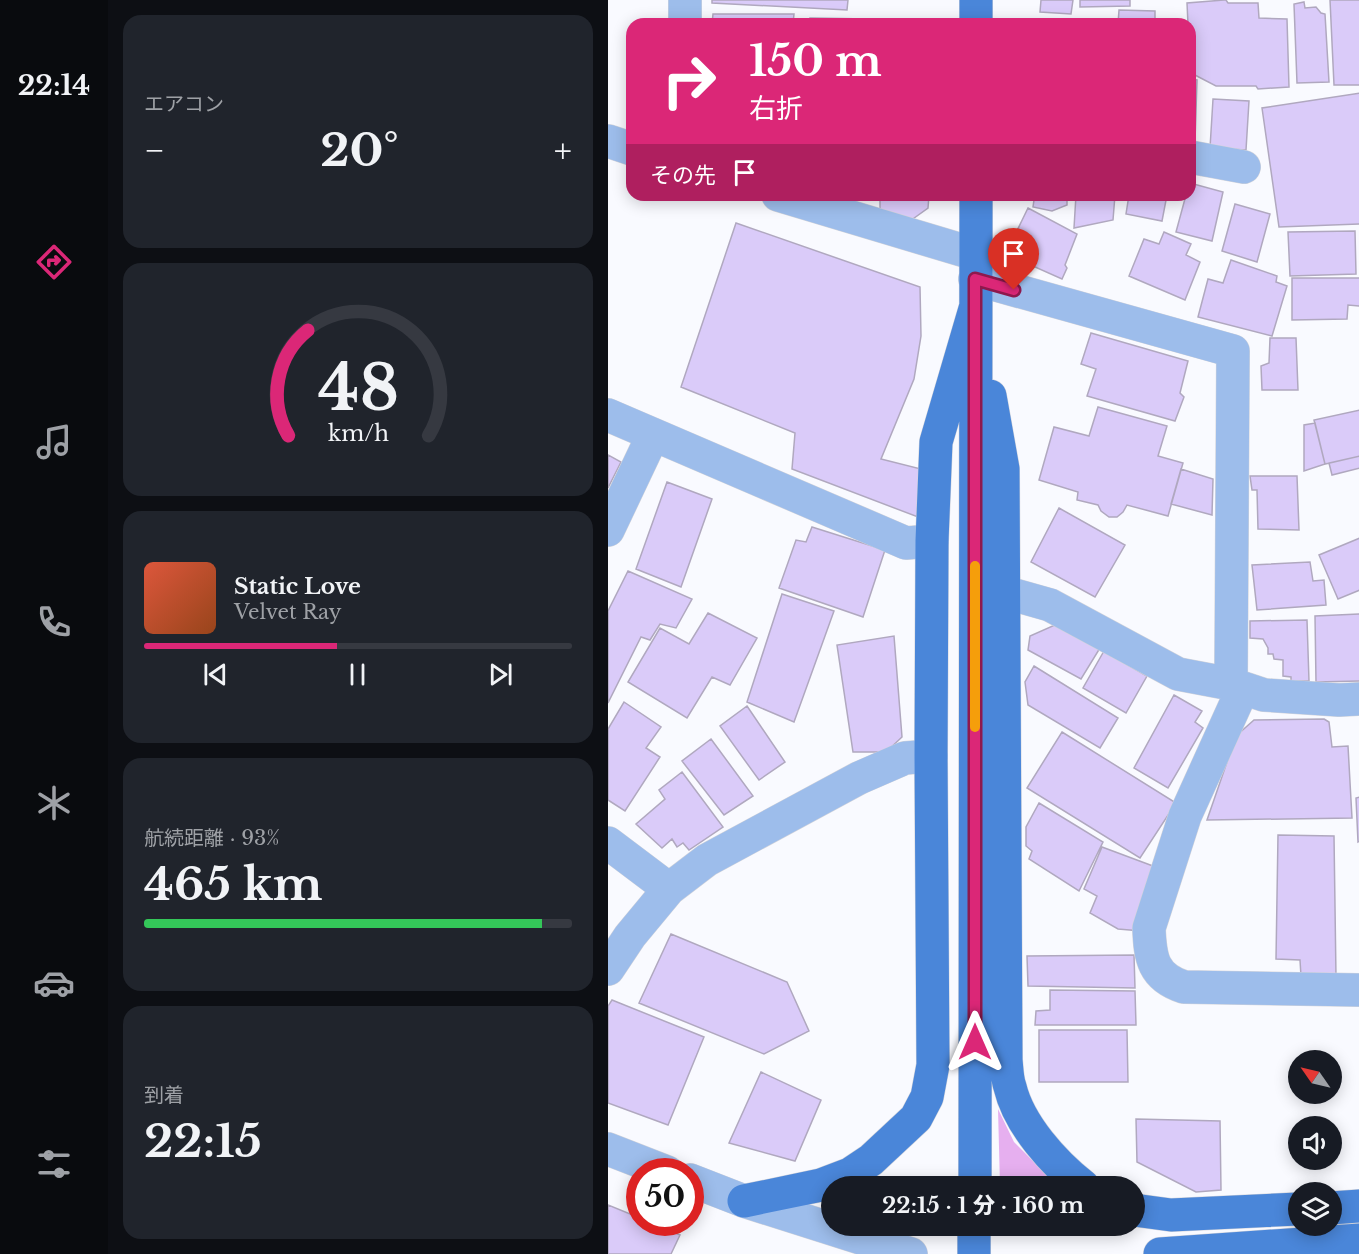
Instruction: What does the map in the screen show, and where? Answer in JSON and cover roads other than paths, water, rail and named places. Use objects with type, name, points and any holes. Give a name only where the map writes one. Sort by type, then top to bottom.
[{"type":"main road","points":[[976,0],[976,18]]},
{"type":"main road","points":[[975,1176],[976,201]]},
{"type":"main road","points":[[744,1201],[821,1185],[850,1174],[871,1160],[909,1126],[927,1097],[933,1065],[932,541],[936,442],[975,281]]},
{"type":"main road","points":[[975,281],[1003,469],[1006,1060],[1010,1088],[1020,1112],[1046,1152],[1070,1176]]},
{"type":"main road","points":[[1342,1207],[1360,1206]]},
{"type":"main road","points":[[1145,1211],[1171,1215],[1288,1209]]},
{"type":"main road","points":[[974,1236],[974,1254]]},
{"type":"main road","points":[[1160,1254],[1304,1249],[1360,1240]]},
{"type":"street","points":[[684,18],[685,0]]},
{"type":"street","points":[[608,141],[626,147]]},
{"type":"street","points":[[1196,158],[1244,167]]},
{"type":"street","points":[[792,201],[975,281],[1233,351],[1237,686],[1185,816],[1149,928],[1150,947],[1160,973],[1171,982],[1184,987],[1360,990]]},
{"type":"street","points":[[608,415],[906,543],[932,541]]},
{"type":"street","points":[[608,530],[653,435]]},
{"type":"street","points":[[1004,592],[1050,605],[1178,674],[1264,694],[1340,700],[1360,699]]},
{"type":"street","points":[[608,969],[630,936],[669,889],[707,860],[859,778],[905,758],[931,756]]},
{"type":"street","points":[[608,843],[669,889]]},
{"type":"street","points":[[608,1149],[631,1158]]},
{"type":"street","points":[[704,1185],[744,1201],[911,1254]]}]
